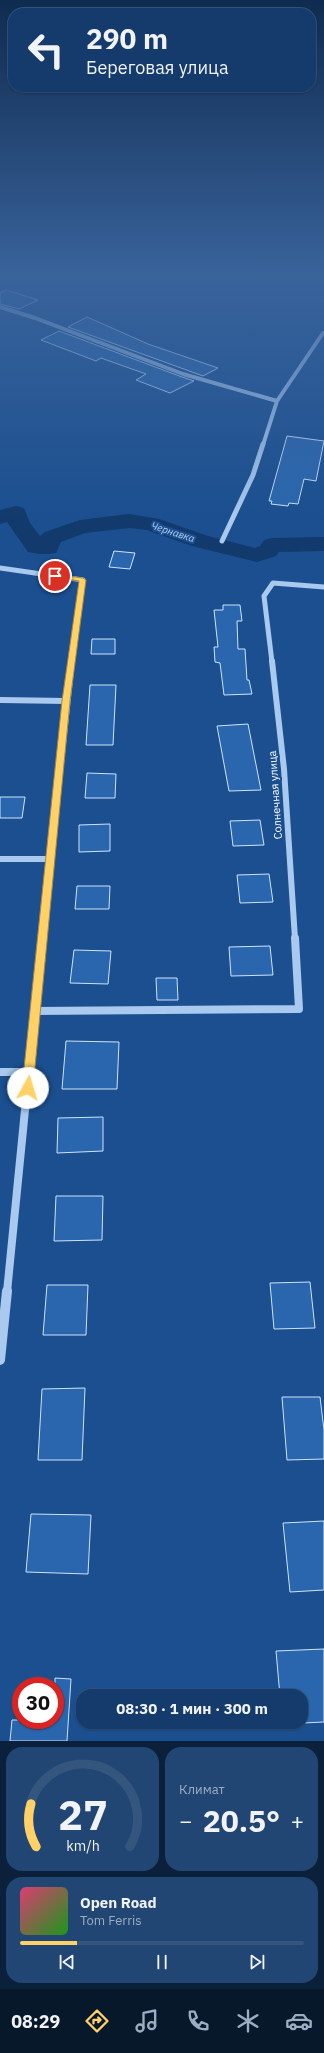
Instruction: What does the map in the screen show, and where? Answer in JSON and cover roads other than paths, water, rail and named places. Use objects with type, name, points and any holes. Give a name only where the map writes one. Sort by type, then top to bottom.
[{"type":"street","points":[[131,354],[243,393],[277,401]]},
{"type":"street","points":[[222,541],[253,474],[277,401],[309,354]]},
{"type":"street","points":[[0,568],[83,580],[66,701],[29,1072],[3,1306],[0,1360]]},
{"type":"street","name":"Солнечная улица","points":[[35,1011],[299,1009],[284,769],[264,596],[273,583],[324,587]]},
{"type":"street","points":[[0,700],[66,701]]},
{"type":"street","points":[[0,859],[50,859]]},
{"type":"street","points":[[0,1072],[29,1072]]},
{"type":"waterway","name":"Чернавка","points":[[0,517],[16,513],[18,523],[36,547],[48,548],[47,542],[53,537],[80,527],[102,523],[129,521],[151,524],[200,541],[257,555],[268,551],[272,545],[324,544]]}]
